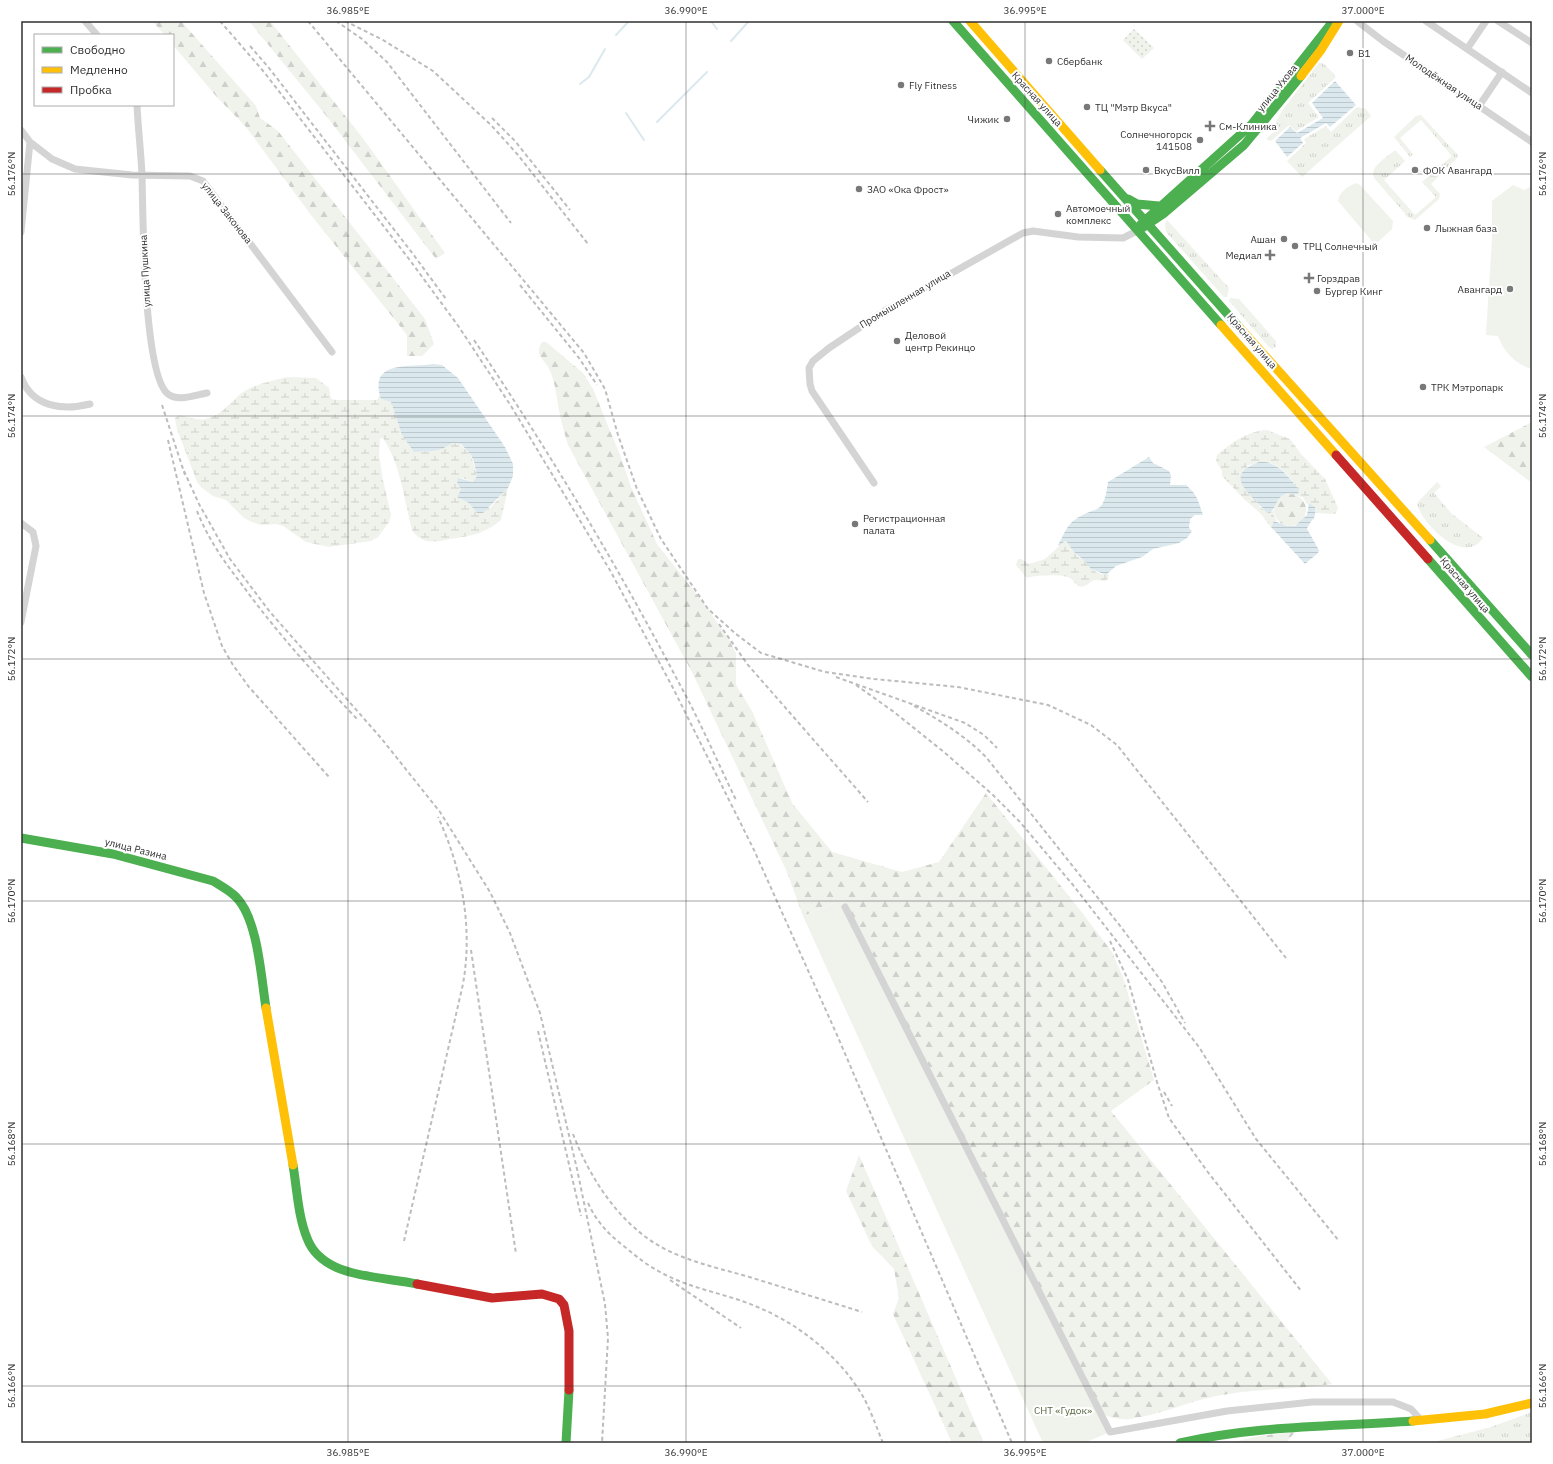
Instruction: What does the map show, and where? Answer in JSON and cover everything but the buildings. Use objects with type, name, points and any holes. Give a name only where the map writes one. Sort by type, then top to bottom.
[{"type":"main road","name":"Красная улица","points":[[953,21],[1532,677]]},
{"type":"main road","name":"Красная улица","points":[[970,21],[1164,240],[1293,389],[1346,445],[1532,654]]},
{"type":"main road","name":"улица Ухова","points":[[1161,210],[1252,124],[1332,21]]},
{"type":"main road","name":"улица Ухова","points":[[1139,230],[1147,221],[1244,144],[1269,116],[1321,50],[1339,21]]},
{"type":"main road","points":[[1124,195],[1137,204],[1161,210],[1160,226],[1164,240]]},
{"type":"main road","name":"улица Разина","points":[[21,838],[113,854],[213,881],[228,889],[240,900],[251,921],[304,1229],[308,1244],[318,1256],[334,1266],[374,1276],[478,1296],[507,1298],[551,1294],[559,1298],[566,1309],[569,1329],[566,1443]]},
{"type":"main road","points":[[1180,1443],[1205,1436],[1249,1429],[1472,1416],[1532,1403]]},
{"type":"street","points":[[85,21],[96,34]]},
{"type":"street","name":"Молодёжная улица","points":[[1357,21],[1383,41],[1532,142]]},
{"type":"street","points":[[1426,21],[1532,93]]},
{"type":"street","points":[[1467,48],[1486,21]]},
{"type":"street","points":[[1498,21],[1532,43]]},
{"type":"street","points":[[1479,106],[1502,72]]},
{"type":"street","name":"улица Пушкина","points":[[137,106],[142,175],[146,294],[149,326],[157,371],[163,388],[168,394],[183,398],[207,393]]},
{"type":"street","name":"улица Законова","points":[[21,130],[30,142],[52,159],[75,169],[142,175],[190,176],[203,181],[332,352]]},
{"type":"street","points":[[21,232],[30,142]]},
{"type":"street","name":"Промышленная улица","points":[[874,483],[812,391],[809,368],[813,361],[846,335],[886,310],[1023,233],[1033,232],[1078,237],[1123,238],[1139,230]]},
{"type":"street","points":[[21,377],[33,396],[54,406],[68,408],[90,404]]},
{"type":"street","points":[[21,523],[33,532],[36,546],[21,622]]},
{"type":"street","points":[[845,907],[1110,1432],[1227,1411],[1312,1402],[1393,1402],[1411,1408],[1421,1420]]},
{"type":"green space","points":[[152,21],[181,21],[256,106],[260,118],[278,131],[425,319],[434,344],[422,356],[407,356],[407,335],[311,215],[246,127],[216,96],[174,46],[174,34],[164,34]]},
{"type":"green space","points":[[249,21],[270,21],[362,137],[445,253],[436,259],[324,113]]},
{"type":"green space","points":[[1134,29],[1154,48],[1142,59],[1123,40]]},
{"type":"green space","points":[[1319,63],[1323,63],[1334,74],[1335,78],[1308,103],[1319,117],[1296,131],[1289,125],[1271,141],[1266,139],[1276,130],[1274,126],[1281,112]]},
{"type":"green space","points":[[1357,107],[1366,109],[1371,116],[1302,177],[1287,161],[1306,143],[1304,139],[1326,126],[1331,132]]},
{"type":"green space","points":[[1421,115],[1457,154],[1458,157],[1431,184],[1440,194],[1439,199],[1415,220],[1408,217],[1374,178],[1373,174],[1376,166],[1396,151],[1405,161],[1384,180],[1415,215],[1436,197],[1422,182],[1452,156],[1421,120],[1400,138],[1413,154],[1410,157],[1394,137],[1416,116]]},
{"type":"green space","points":[[1357,183],[1393,221],[1392,229],[1378,242],[1372,241],[1338,201],[1340,195],[1345,189]]},
{"type":"green space","name":"Авангард","points":[[1513,185],[1524,190],[1532,186],[1532,369],[1515,361],[1503,347],[1498,336],[1486,335],[1492,240],[1492,201]]},
{"type":"green space","points":[[1167,220],[1229,288],[1227,297],[1224,297],[1166,232],[1165,224]]},
{"type":"green space","points":[[1230,298],[1239,299],[1276,341],[1276,347],[1272,349],[1269,347],[1229,301]]},
{"type":"green space","points":[[542,342],[546,342],[583,373],[593,389],[620,455],[631,487],[657,544],[706,606],[729,640],[736,653],[736,685],[752,711],[792,803],[832,852],[902,872],[939,862],[986,793],[1112,952],[1123,977],[1154,1080],[1111,1111],[1332,1384],[1230,1393],[1152,1415],[1130,1419],[1115,1418],[1101,1413],[842,900],[803,916],[787,872],[692,672],[568,445],[553,378],[549,368],[540,355],[539,351]]},
{"type":"green space","points":[[287,377],[316,378],[329,388],[331,399],[377,400],[380,394],[382,399],[391,402],[402,435],[419,452],[442,449],[453,443],[460,444],[471,455],[477,476],[473,482],[462,478],[461,490],[477,513],[491,507],[508,488],[501,520],[483,531],[471,535],[439,541],[429,541],[420,538],[412,530],[398,471],[389,448],[383,438],[380,438],[379,455],[391,515],[389,522],[378,537],[371,541],[329,547],[306,542],[283,526],[276,524],[261,525],[244,518],[226,500],[213,496],[202,488],[197,482],[177,429],[175,418],[179,415],[198,419],[209,418],[219,413],[248,389]]},
{"type":"green space","points":[[1532,422],[1532,483],[1484,447]]},
{"type":"green space","points":[[1267,430],[1290,439],[1301,454],[1325,479],[1338,508],[1335,514],[1316,513],[1315,507],[1309,503],[1307,505],[1303,497],[1294,495],[1298,494],[1297,489],[1281,469],[1271,463],[1258,462],[1247,466],[1249,479],[1253,493],[1260,506],[1270,513],[1274,510],[1274,516],[1277,521],[1274,521],[1271,527],[1261,514],[1222,476],[1222,471],[1216,461],[1217,455],[1246,435]]},
{"type":"green space","points":[[1437,482],[1441,486],[1434,493],[1451,513],[1483,538],[1475,546],[1465,547],[1455,545],[1444,538],[1426,521],[1420,511],[1417,503]]},
{"type":"green space","points":[[1287,494],[1293,494],[1302,498],[1306,510],[1302,522],[1293,526],[1287,526],[1278,522],[1274,513],[1274,507],[1278,498]]},
{"type":"green space","points":[[1065,541],[1070,544],[1076,554],[1095,571],[1105,575],[1109,574],[1108,579],[1105,581],[1094,580],[1081,587],[1070,578],[1055,575],[1027,578],[1016,565],[1018,559],[1021,559],[1029,564],[1045,559]]},
{"type":"green space","name":"СНТ «Гудок»","points":[[842,900],[1110,1432],[1084,1443],[1043,1443],[803,916]]},
{"type":"green space","points":[[859,1155],[984,1443],[952,1443],[893,1314],[899,1298],[894,1269],[872,1246],[846,1191]]},
{"type":"green space","points":[[1532,1412],[1532,1443],[1430,1443],[1491,1427]]},
{"type":"green space","points":[[1295,1432],[1286,1443],[1230,1443],[1259,1436]]},
{"type":"shaded area","points":[[1335,81],[1356,105],[1330,127],[1326,123],[1300,138],[1303,143],[1287,157],[1275,141],[1290,127],[1297,133],[1323,118],[1312,103]]},
{"type":"shaded area","points":[[433,364],[442,365],[458,378],[505,447],[513,464],[513,476],[508,488],[483,513],[477,513],[469,503],[457,497],[461,490],[457,482],[458,478],[473,482],[477,476],[471,455],[461,444],[453,443],[442,449],[414,452],[402,435],[391,402],[381,399],[378,386],[380,378],[385,372],[393,368]]},
{"type":"shaded area","points":[[1149,457],[1153,463],[1169,471],[1171,475],[1170,485],[1186,485],[1198,499],[1203,515],[1195,515],[1190,519],[1189,528],[1192,531],[1187,538],[1179,543],[1153,549],[1142,557],[1116,566],[1106,575],[1091,569],[1086,562],[1074,552],[1067,542],[1065,541],[1059,546],[1058,545],[1066,529],[1073,521],[1098,509],[1101,506],[1104,501],[1108,482]]},
{"type":"shaded area","points":[[1259,462],[1271,464],[1282,470],[1299,490],[1298,494],[1286,494],[1282,496],[1270,513],[1266,512],[1248,492],[1243,486],[1241,479],[1242,473],[1248,467]]},
{"type":"shaded area","points":[[1309,503],[1315,507],[1315,515],[1307,529],[1319,550],[1318,553],[1305,564],[1271,527],[1274,521],[1287,526],[1295,526],[1307,515]]},
{"type":"waterway","points":[[616,35],[629,21]]},
{"type":"waterway","points":[[711,21],[717,29]]},
{"type":"waterway","points":[[731,41],[749,21]]},
{"type":"waterway","points":[[580,84],[589,77],[605,49]]},
{"type":"waterway","points":[[657,122],[707,72]]},
{"type":"waterway","points":[[626,113],[644,140]]},
{"type":"railway","points":[[220,21],[264,72],[409,259],[459,327],[511,406],[611,572],[673,688],[754,850],[837,1035],[1012,1443]]},
{"type":"railway","points":[[308,21],[584,353],[605,389],[618,435],[637,489],[661,539],[708,609],[736,634],[761,653],[825,672],[874,679],[958,687],[1048,705],[1091,725],[1117,745],[1286,958]]},
{"type":"railway","points":[[336,21],[362,39],[387,62],[511,223]]},
{"type":"railway","points":[[345,21],[383,40],[433,71],[491,125],[518,155],[588,244]]},
{"type":"railway","points":[[250,46],[269,68],[446,299]]},
{"type":"railway","points":[[492,118],[515,141],[570,210]]},
{"type":"railway","points":[[520,285],[579,358],[597,385]]},
{"type":"railway","points":[[474,340],[529,424],[607,552],[687,697],[736,800]]},
{"type":"railway","points":[[162,405],[185,475]]},
{"type":"railway","points":[[168,440],[204,593],[222,646],[233,665],[249,687],[329,777]]},
{"type":"railway","points":[[184,471],[199,504],[230,559],[270,612],[381,738],[440,812],[490,892],[510,933],[540,1013],[577,1169],[605,1304],[608,1338],[602,1443]]},
{"type":"railway","points":[[197,511],[217,550],[256,604],[298,655],[358,720]]},
{"type":"railway","points":[[719,624],[748,665],[868,802]]},
{"type":"railway","points":[[836,677],[965,723],[984,735],[997,748]]},
{"type":"railway","points":[[856,685],[894,712],[944,752],[993,795],[1020,822],[1073,885],[1199,1047],[1256,1139],[1339,1241]]},
{"type":"railway","points":[[914,706],[952,729],[986,757],[1121,927],[1162,982],[1185,1023]]},
{"type":"railway","points":[[404,1241],[463,984],[466,963],[466,920],[459,878],[438,817]]},
{"type":"railway","points":[[1110,941],[1128,980],[1157,1082],[1169,1118],[1207,1171],[1302,1292]]},
{"type":"railway","points":[[471,950],[516,1254]]},
{"type":"railway","points":[[538,1031],[581,1216]]},
{"type":"railway","points":[[1164,1092],[1172,1106]]},
{"type":"railway","points":[[573,1134],[580,1152],[599,1186],[624,1217],[638,1231],[654,1243],[671,1252],[699,1263],[862,1312]]},
{"type":"railway","points":[[588,1203],[595,1216],[608,1233],[652,1267],[686,1284],[737,1299],[762,1309],[791,1324],[818,1344],[852,1379],[870,1411],[883,1443]]},
{"type":"railway","points":[[670,1280],[741,1328]]},
{"type":"traffic: fast","points":[[953,21],[1221,325]]},
{"type":"traffic: fast","points":[[1141,224],[1252,124],[1330,25]]},
{"type":"traffic: fast","points":[[1142,228],[1163,214],[1244,145],[1301,76]]},
{"type":"traffic: fast","points":[[1100,170],[1239,327]]},
{"type":"traffic: fast","points":[[1128,199],[1137,204],[1159,206]]},
{"type":"traffic: fast","points":[[1430,540],[1532,655]]},
{"type":"traffic: fast","points":[[1428,559],[1532,677]]},
{"type":"traffic: fast","points":[[21,838],[113,854],[213,881],[228,890],[236,897],[243,907],[254,934],[266,1008]]},
{"type":"traffic: fast","points":[[293,1165],[298,1202],[304,1230],[315,1251],[325,1261],[354,1273],[417,1284]]},
{"type":"traffic: fast","points":[[566,1443],[569,1390]]},
{"type":"traffic: fast","points":[[1180,1443],[1209,1437],[1267,1430],[1413,1421]]},
{"type":"traffic: slow","points":[[970,21],[1100,170]]},
{"type":"traffic: slow","points":[[1301,76],[1321,50],[1339,21]]},
{"type":"traffic: slow","points":[[1221,325],[1336,455]]},
{"type":"traffic: slow","points":[[1239,327],[1430,540]]},
{"type":"traffic: slow","points":[[266,1008],[293,1165]]},
{"type":"traffic: slow","points":[[1413,1421],[1485,1414],[1532,1403]]},
{"type":"traffic: jam","points":[[1336,455],[1428,559]]},
{"type":"traffic: jam","points":[[417,1284],[492,1298],[542,1294],[559,1299],[564,1305],[569,1331],[569,1390]]},
{"type":"place","name":"В1","points":[[1350,53]]},
{"type":"place","name":"Сбербанк","points":[[1049,61]]},
{"type":"place","name":"Fly Fitness","points":[[901,85]]},
{"type":"place","name":"ТЦ \"Мэтр Вкуса\"","points":[[1087,107]]},
{"type":"place","name":"Чижик","points":[[1007,119]]},
{"type":"place","name":"См-Клиника","points":[[1210,126]]},
{"type":"place","name":"Солнечногорск 141508","points":[[1200,140]]},
{"type":"place","name":"ВкусВилл","points":[[1146,170]]},
{"type":"place","name":"ФОК Авангард","points":[[1415,170]]},
{"type":"place","name":"ЗАО «Ока Фрост»","points":[[859,189]]},
{"type":"place","name":"Автомоечный комплекс","points":[[1058,214]]},
{"type":"place","name":"Лыжная база","points":[[1427,228]]},
{"type":"place","name":"Ашан","points":[[1284,239]]},
{"type":"place","name":"ТРЦ Солнечный","points":[[1295,246]]},
{"type":"place","name":"Медиал","points":[[1270,255]]},
{"type":"place","name":"Горздрав","points":[[1309,278]]},
{"type":"place","name":"Авангард","points":[[1510,289]]},
{"type":"place","name":"Бургер Кинг","points":[[1317,291]]},
{"type":"place","name":"Деловой центр Рекинцо","points":[[897,341]]},
{"type":"place","name":"ТРК Мэтропарк","points":[[1423,387]]},
{"type":"place","name":"Регистрационная палата","points":[[855,524]]}]
